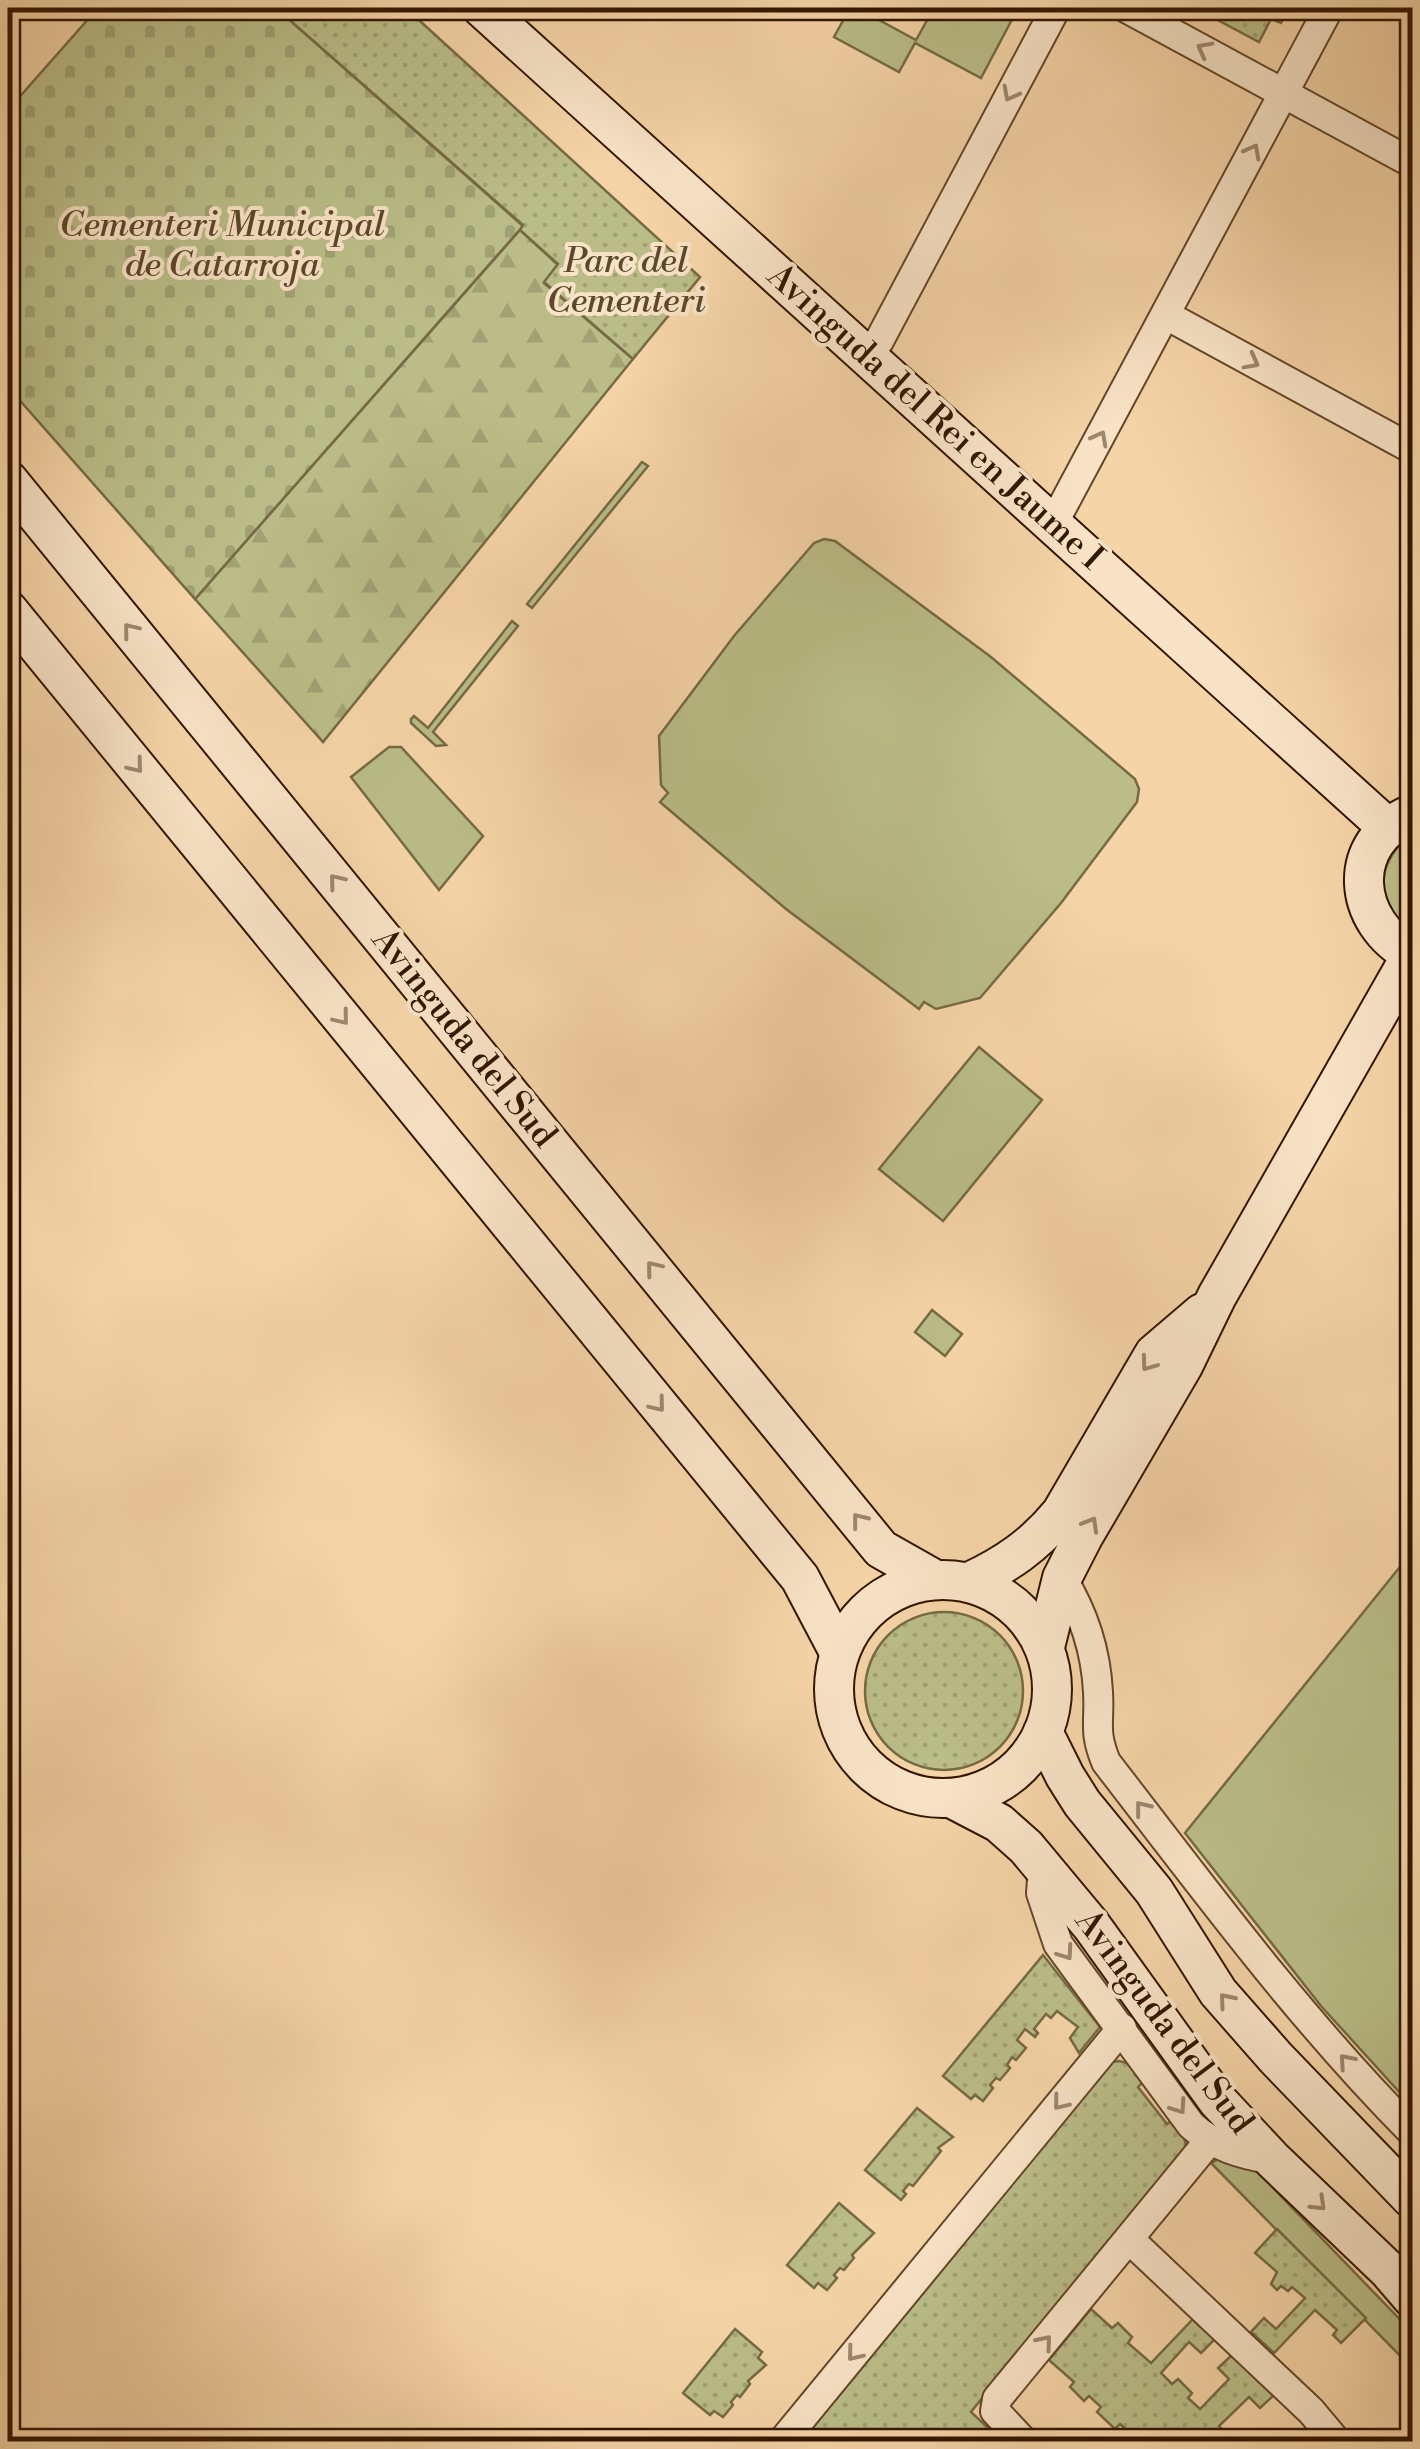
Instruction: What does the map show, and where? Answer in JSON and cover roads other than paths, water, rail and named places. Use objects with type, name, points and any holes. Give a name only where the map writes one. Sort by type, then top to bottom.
[{"type":"main road","name":"Avinguda del Rei en Jaume I","points":[[486,9],[1054,524],[1400,821]]},
{"type":"main road","name":"Avinguda del Sud","points":[[8,480],[882,1549],[952,1580]]},
{"type":"main road","points":[[8,610],[800,1578],[839,1652]]},
{"type":"main road","points":[[1045,1647],[1062,1578],[1183,1366],[1216,1296],[1412,954],[1393,944],[1378,928],[1368,909],[1364,888],[1366,866],[1374,846],[1400,821]]},
{"type":"main road","points":[[952,1580],[999,1594],[1024,1614],[1045,1647],[1051,1671],[1051,1702],[1044,1732],[1028,1757],[1006,1778],[980,1792],[951,1798],[925,1797],[878,1778],[852,1750],[836,1716],[833,1684],[839,1652],[854,1624],[876,1602],[904,1586],[952,1580],[1005,1565],[1044,1534],[1061,1513],[1154,1354],[1192,1324],[1216,1296]]},
{"type":"main road","name":"Avinguda del Sud","points":[[1044,1732],[1082,1803],[1154,1892],[1218,1992],[1412,2199]]},
{"type":"main road","name":"Avinguda del Sud","points":[[951,1798],[999,1823],[1043,1866],[1091,1925],[1217,2100],[1412,2298]]},
{"type":"street","points":[[868,356],[1056,8]]},
{"type":"street","points":[[1126,8],[1412,163]]},
{"type":"street","points":[[1054,524],[1329,8]]},
{"type":"street","points":[[1166,315],[1412,448]]},
{"type":"street","points":[[1062,1578],[1078,1603],[1096,1668],[1096,1737],[1106,1762],[1280,1985],[1412,2132]]},
{"type":"street","points":[[1043,1866],[1041,1893],[1058,1944],[1192,2126],[1208,2141],[1273,2160]]},
{"type":"street","points":[[782,2442],[1122,2028]]},
{"type":"street","points":[[1024,2442],[995,2411],[997,2399],[1208,2141]]},
{"type":"street","points":[[1130,2240],[1311,2410],[1337,2442]]},
{"type":"park label","name":"Cementeri Municipal de Catarroja","points":[[222,245]]},
{"type":"park label","name":"Parc del Cementeri","points":[[626,281]]}]
